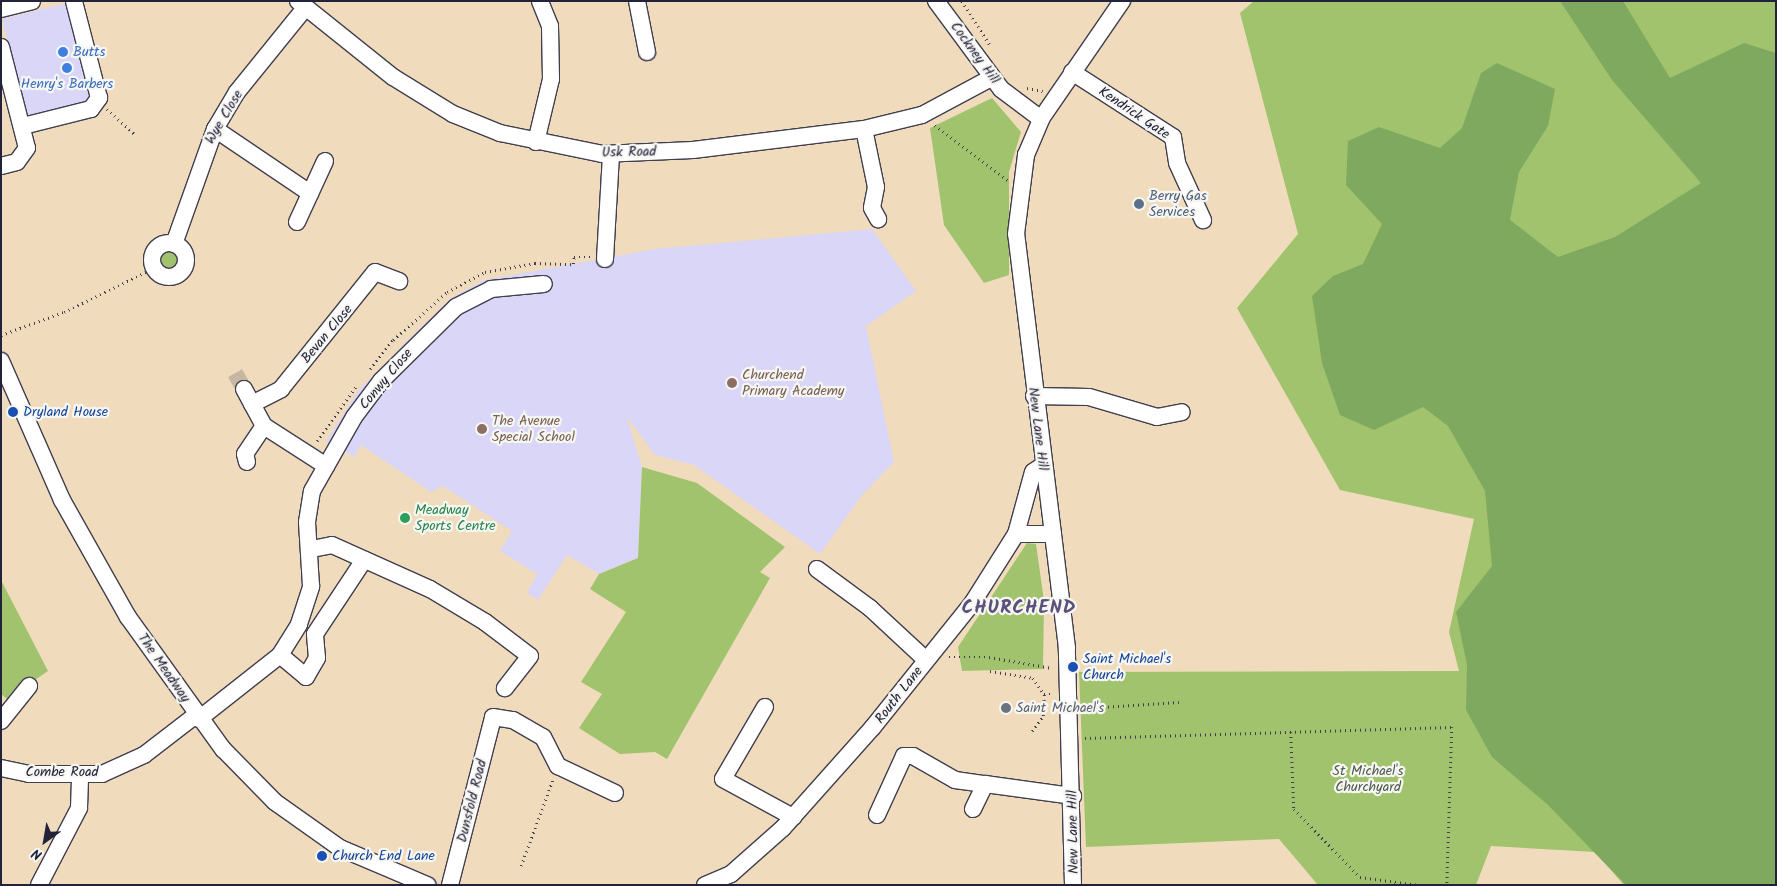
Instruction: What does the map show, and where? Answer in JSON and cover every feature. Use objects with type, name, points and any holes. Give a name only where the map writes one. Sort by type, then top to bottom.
[{"type":"street","points":[[1,9],[32,1]]},
{"type":"street","points":[[23,126],[91,109],[97,101],[74,1]]},
{"type":"street","points":[[536,142],[551,79],[550,26],[540,1]]},
{"type":"street","points":[[637,1],[648,52]]},
{"type":"street","name":"Cockney Hill","points":[[936,1],[991,78],[1041,119]]},
{"type":"street","name":"New Lane Hill","points":[[1073,885],[1073,796],[1068,672],[1053,534],[1042,466],[1016,234],[1020,190],[1026,155],[1041,119],[1122,1]]},
{"type":"street","name":"Usk Road","points":[[302,4],[393,77],[453,114],[536,142],[611,154],[693,150],[864,129],[922,116],[991,78]]},
{"type":"street","name":"Wye Close","points":[[174,244],[215,129],[237,92],[302,4]]},
{"type":"street","points":[[1,47],[23,126],[27,148],[17,162],[1,166]]},
{"type":"street","name":"Kendrick Gate","points":[[1072,72],[1173,137],[1178,163],[1203,220]]},
{"type":"street","points":[[215,129],[310,193]]},
{"type":"street","points":[[864,129],[876,187],[872,208],[878,219]]},
{"type":"street","points":[[605,260],[611,154]]},
{"type":"street","points":[[297,222],[324,161]]},
{"type":"street","points":[[163,244],[174,244],[185,255],[182,270],[168,277],[154,268],[154,251],[163,244]]},
{"type":"street","name":"Bevan Close","points":[[252,404],[281,389],[375,272],[399,281]]},
{"type":"street","name":"Conwy Close","points":[[197,717],[280,655],[299,624],[311,586],[312,549],[306,522],[312,491],[381,381],[450,313],[492,289],[544,284]]},
{"type":"street","name":"The Meadway","points":[[1,361],[62,500],[128,617],[197,717],[275,802],[340,848],[398,880],[427,885]]},
{"type":"street","points":[[244,389],[264,426],[326,466]]},
{"type":"street","points":[[1034,396],[1089,397],[1157,417],[1182,412]]},
{"type":"street","points":[[247,462],[245,454],[264,426]]},
{"type":"street","name":"Routh Lane","points":[[705,885],[731,874],[793,817],[973,602],[1016,534],[1033,472],[1042,466]]},
{"type":"street","points":[[1016,534],[1053,534]]},
{"type":"street","points":[[312,549],[332,545],[438,593],[485,622],[530,656],[505,688]]},
{"type":"street","points":[[280,655],[306,678],[317,658],[315,634],[364,560]]},
{"type":"street","points":[[817,569],[870,608],[925,661]]},
{"type":"street","points":[[1,720],[29,686]]},
{"type":"street","points":[[765,707],[724,779],[793,817]]},
{"type":"street","name":"Combe Road","points":[[1,768],[29,774],[102,774],[144,755],[197,717]]},
{"type":"street","name":"Dunsfold Road","points":[[450,885],[494,717],[513,720],[543,737],[558,766]]},
{"type":"street","points":[[877,815],[904,756],[913,756],[955,780],[1073,796]]},
{"type":"street","points":[[558,766],[615,793]]},
{"type":"street","points":[[39,885],[79,808],[80,775]]},
{"type":"street","points":[[973,809],[985,784]]},
{"type":"path","points":[[962,1],[992,48]]},
{"type":"path","points":[[1021,86],[1044,90],[1050,83]]},
{"type":"path","points":[[97,101],[136,135]]},
{"type":"path","points":[[922,116],[1020,190]]},
{"type":"path","points":[[1,335],[64,312],[154,268]]},
{"type":"path","points":[[925,661],[989,657],[1068,672]]},
{"type":"path","points":[[990,671],[1033,678],[1044,694],[1042,716],[1032,731]]},
{"type":"path","points":[[1044,694],[1069,695]]},
{"type":"path","points":[[1103,707],[1179,702]]},
{"type":"path","points":[[1071,739],[1452,726],[1447,885]]},
{"type":"path","points":[[1291,732],[1294,809],[1360,877],[1418,885]]},
{"type":"path","points":[[521,866],[558,766]]},
{"type":"shaded area","points":[[63,4],[69,6],[95,103],[30,126],[2,19]]},
{"type":"shaded area","points":[[872,229],[916,291],[866,326],[894,462],[862,495],[820,554],[694,465],[655,455],[627,417],[642,467],[638,558],[599,574],[567,555],[538,600],[527,593],[537,574],[500,551],[512,531],[443,486],[431,492],[361,445],[354,457],[326,441],[359,390],[409,339],[451,298],[484,280],[655,249]]},
{"type":"green space","name":"St Michael's Churchyard","points":[[1254,1],[1776,1],[1776,885],[1624,885],[1595,852],[1491,846],[1476,885],[1318,885],[1279,839],[1086,847],[1079,672],[1459,671],[1449,632],[1474,519],[1340,490],[1237,308],[1298,234],[1240,13]]},
{"type":"green space","points":[[1560,1],[1623,1],[1670,78],[1744,43],[1776,53],[1776,885],[1626,885],[1548,805],[1492,757],[1466,710],[1467,665],[1456,612],[1492,566],[1485,491],[1448,426],[1423,407],[1374,430],[1340,415],[1322,363],[1312,296],[1333,276],[1363,264],[1382,224],[1346,185],[1348,141],[1379,127],[1440,148],[1462,128],[1481,73],[1497,63],[1555,89],[1548,126],[1519,172],[1510,220],[1558,257],[1615,237],[1701,183],[1612,80]]},
{"type":"green space","points":[[992,98],[1021,132],[1009,172],[1009,275],[984,283],[944,225],[930,128]]},
{"type":"green space","points":[[169,249],[176,252],[179,259],[176,266],[169,269],[162,266],[159,259],[162,252]]},
{"type":"green space","points":[[642,467],[697,483],[785,547],[760,572],[770,578],[667,759],[655,752],[620,754],[579,728],[602,694],[581,682],[626,612],[590,589],[599,574],[638,558]]},
{"type":"green space","points":[[1027,543],[1036,544],[1044,601],[1043,669],[962,671],[958,647]]},
{"type":"green space","points":[[1,580],[48,671],[7,699],[1,694]]},
{"type":"tunnel","points":[[235,373],[244,389]]},
{"type":"place","name":"Butts","points":[[63,52]]},
{"type":"place","name":"Henry's Barbers","points":[[67,68]]},
{"type":"place","name":"Berry Gas Services","points":[[1139,204]]},
{"type":"place","name":"Churchend Primary Academy","points":[[732,383]]},
{"type":"place","name":"Dryland House","points":[[13,412]]},
{"type":"place","name":"The Avenue Special School","points":[[482,429]]},
{"type":"place","name":"Meadway Sports Centre","points":[[405,518]]},
{"type":"place","name":"Saint Michael's Church","points":[[1073,667]]},
{"type":"place","name":"Saint Michael's","points":[[1006,708]]},
{"type":"place","name":"Church End Lane","points":[[322,856]]},
{"type":"district","name":"CHURCHEND","points":[[1019,609]]}]
